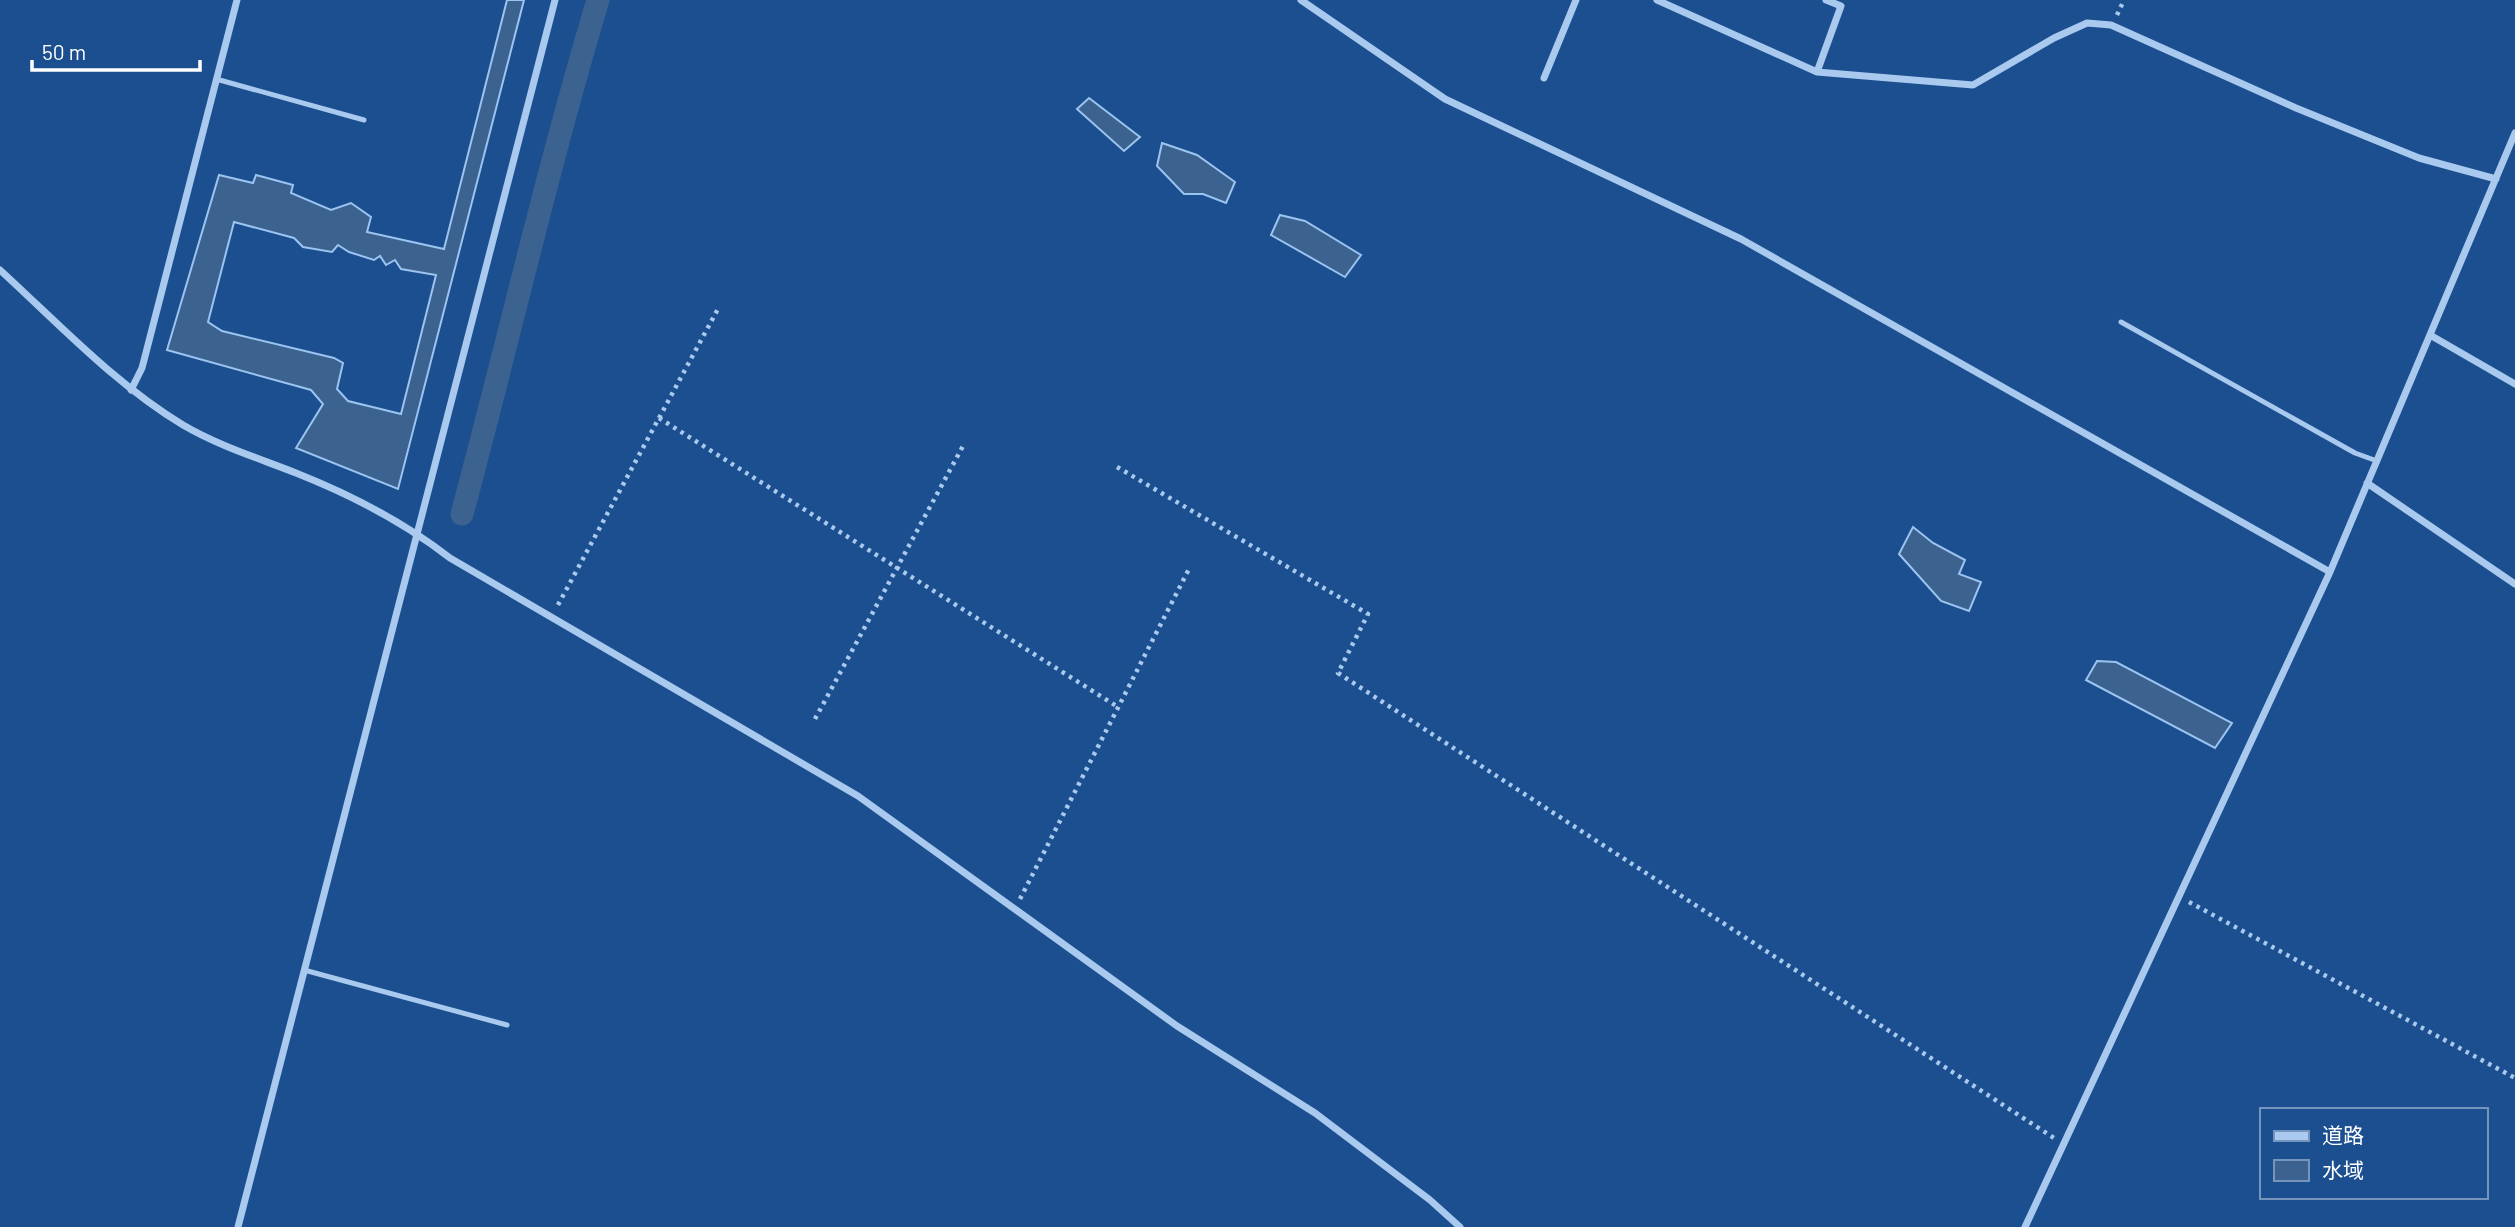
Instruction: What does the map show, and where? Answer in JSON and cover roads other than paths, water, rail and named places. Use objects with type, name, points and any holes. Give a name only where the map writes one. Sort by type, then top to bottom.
[{"type":"street","points":[[131,390],[142,368],[237,0]]},
{"type":"street","points":[[238,1227],[555,0]]},
{"type":"street","points":[[1301,0],[1445,99],[1741,239],[2330,572]]},
{"type":"street","points":[[1544,78],[1576,0]]},
{"type":"street","points":[[1657,0],[1817,72],[1973,85],[2054,38],[2087,23],[2111,25],[2296,108],[2418,158],[2496,179]]},
{"type":"street","points":[[1817,72],[1842,6],[1826,0]]},
{"type":"street","points":[[2025,1227],[2330,572],[2515,133]]},
{"type":"street","points":[[0,270],[131,390],[184,425],[243,454],[298,473],[417,533],[450,558],[858,796],[1177,1026],[1315,1113],[1430,1200],[1460,1227]]},
{"type":"street","points":[[2430,335],[2515,384]]},
{"type":"street","points":[[2367,483],[2515,584]]},
{"type":"lane","points":[[216,79],[364,120]]},
{"type":"lane","points":[[2121,322],[2355,453],[2377,461]]},
{"type":"lane","points":[[304,970],[507,1025]]},
{"type":"water","points":[[507,0],[524,0],[398,489],[296,448],[323,404],[311,390],[167,350],[219,175],[253,183],[256,175],[293,185],[291,193],[331,210],[351,203],[371,217],[367,232],[444,249]],"holes":[[[234,222],[294,238],[303,247],[332,252],[338,245],[349,252],[374,260],[380,256],[386,265],[395,260],[401,269],[436,275],[401,414],[348,401],[337,389],[343,363],[334,358],[222,331],[208,322]]]},
{"type":"water","points":[[1089,98],[1140,137],[1124,151],[1077,109]]},
{"type":"water","points":[[1162,143],[1197,155],[1235,182],[1226,203],[1203,194],[1184,194],[1157,166]]},
{"type":"water","points":[[1280,215],[1305,221],[1361,255],[1345,277],[1271,235]]},
{"type":"water","points":[[1913,527],[1933,543],[1965,560],[1959,574],[1981,582],[1969,611],[1941,601],[1899,554]]},
{"type":"water","points":[[2097,661],[2116,662],[2232,723],[2215,748],[2086,680]]},
{"type":"waterway","points":[[462,514],[545,192],[598,0]]}]
